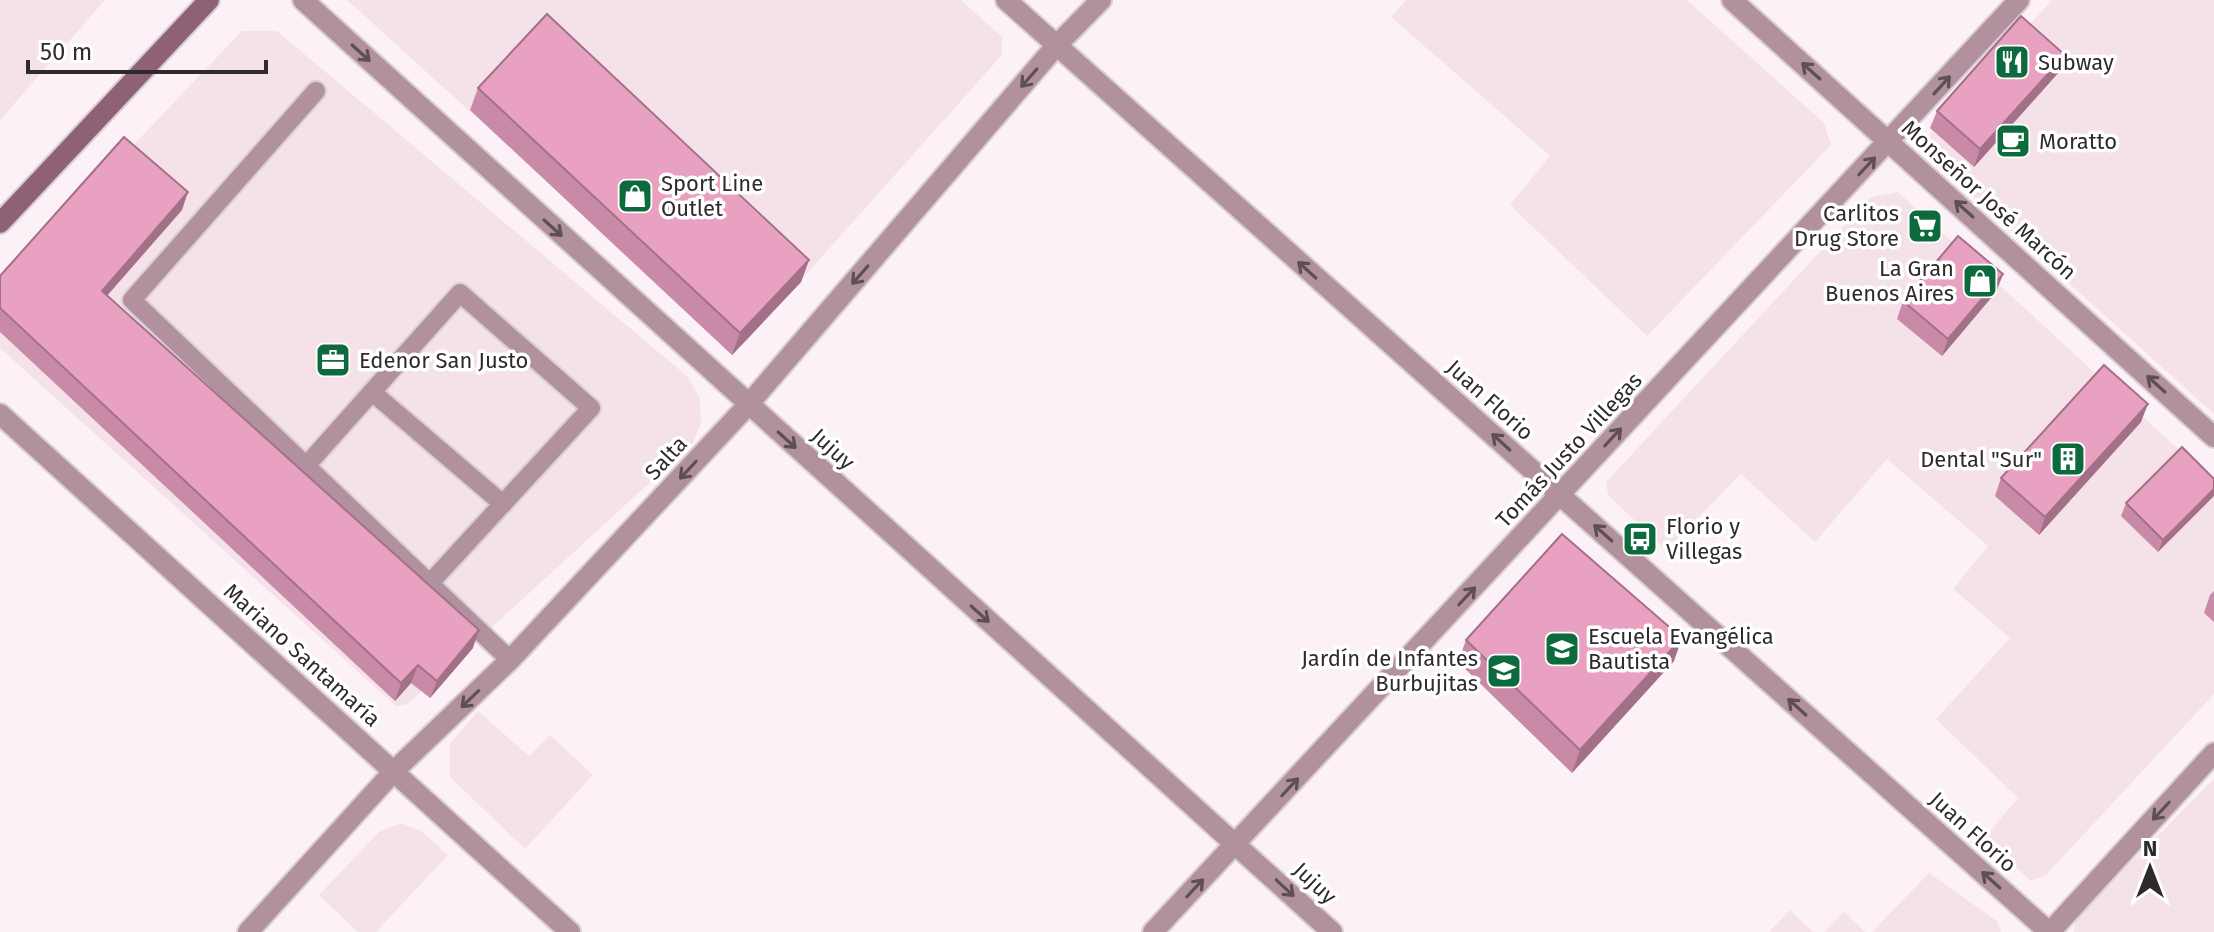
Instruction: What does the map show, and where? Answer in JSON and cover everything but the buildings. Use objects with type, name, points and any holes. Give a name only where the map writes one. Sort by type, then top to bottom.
[{"type":"main road","points":[[0,223],[209,0]]},
{"type":"street","name":"Jujuy","points":[[303,0],[1332,932]]},
{"type":"street","name":"Juan Florio","points":[[1006,0],[2049,932]]},
{"type":"street","name":"Salta","points":[[248,932],[394,771],[510,660],[748,405],[1056,46],[1101,0]]},
{"type":"street","name":"Monseñor José Marcón","points":[[1732,0],[2214,437]]},
{"type":"street","name":"Tomás Justo Villegas","points":[[1153,932],[2019,0]]},
{"type":"street","name":"Mariano Santamaría","points":[[0,414],[570,932]]},
{"type":"street","points":[[2049,932],[2214,753]]},
{"type":"lane","points":[[316,91],[132,300],[510,660]]},
{"type":"lane","points":[[306,466],[460,293],[591,408],[430,583]]},
{"type":"lane","points":[[372,392],[503,504]]},
{"type":"shaded area","points":[[0,0],[105,0],[0,120]]},
{"type":"shaded area","points":[[347,0],[961,0],[1002,37],[1002,55],[744,344],[733,350]]},
{"type":"shaded area","points":[[1406,0],[1687,0],[1824,123],[1831,145],[1647,336],[1510,205],[1550,156],[1391,17]]},
{"type":"shaded area","points":[[2052,0],[2214,0],[2214,414],[1928,156],[1924,140]]},
{"type":"shaded area","name":"Edenor San Justo","points":[[242,31],[277,31],[688,377],[700,399],[701,423],[693,443],[408,704],[396,706],[0,348],[0,285]]},
{"type":"shaded area","points":[[1898,192],[2214,482],[2214,694],[2046,875],[2031,881],[1984,838],[2018,798],[1936,719],[2010,638],[1953,589],[1988,546],[1887,459],[1815,542],[1741,474],[1666,550],[1608,495],[1606,482],[1871,197]]},
{"type":"shaded area","points":[[478,711],[529,756],[550,735],[593,775],[525,849],[450,777],[450,744]]},
{"type":"shaded area","points":[[2214,779],[2214,932],[2074,932],[2075,919]]},
{"type":"shaded area","points":[[401,823],[421,831],[448,855],[376,932],[358,932],[319,895],[379,832]]},
{"type":"shaded area","points":[[1929,873],[1997,921],[2001,932],[1872,932]]},
{"type":"shaded area","points":[[1790,910],[1813,932],[1769,932]]},
{"type":"shaded area","points":[[1844,912],[1865,932],[1824,932]]},
{"type":"place","name":"Subway","points":[[2012,62]]},
{"type":"place","name":"Moratto","points":[[2013,141]]},
{"type":"place","name":"Sport Line Outlet","points":[[635,196]]},
{"type":"place","name":"Carlitos Drug Store","points":[[1925,226]]},
{"type":"place","name":"La Gran Buenos Aires","points":[[1980,281]]},
{"type":"place","name":"Edenor San Justo","points":[[333,360]]},
{"type":"place","name":"Dental \"Sur\"","points":[[2068,459]]},
{"type":"place","name":"Florio y Villegas","points":[[1640,539]]},
{"type":"place","name":"Escuela Evangélica Bautista","points":[[1562,649]]},
{"type":"place","name":"Jardín de Infantes Burbujitas","points":[[1504,671]]}]
